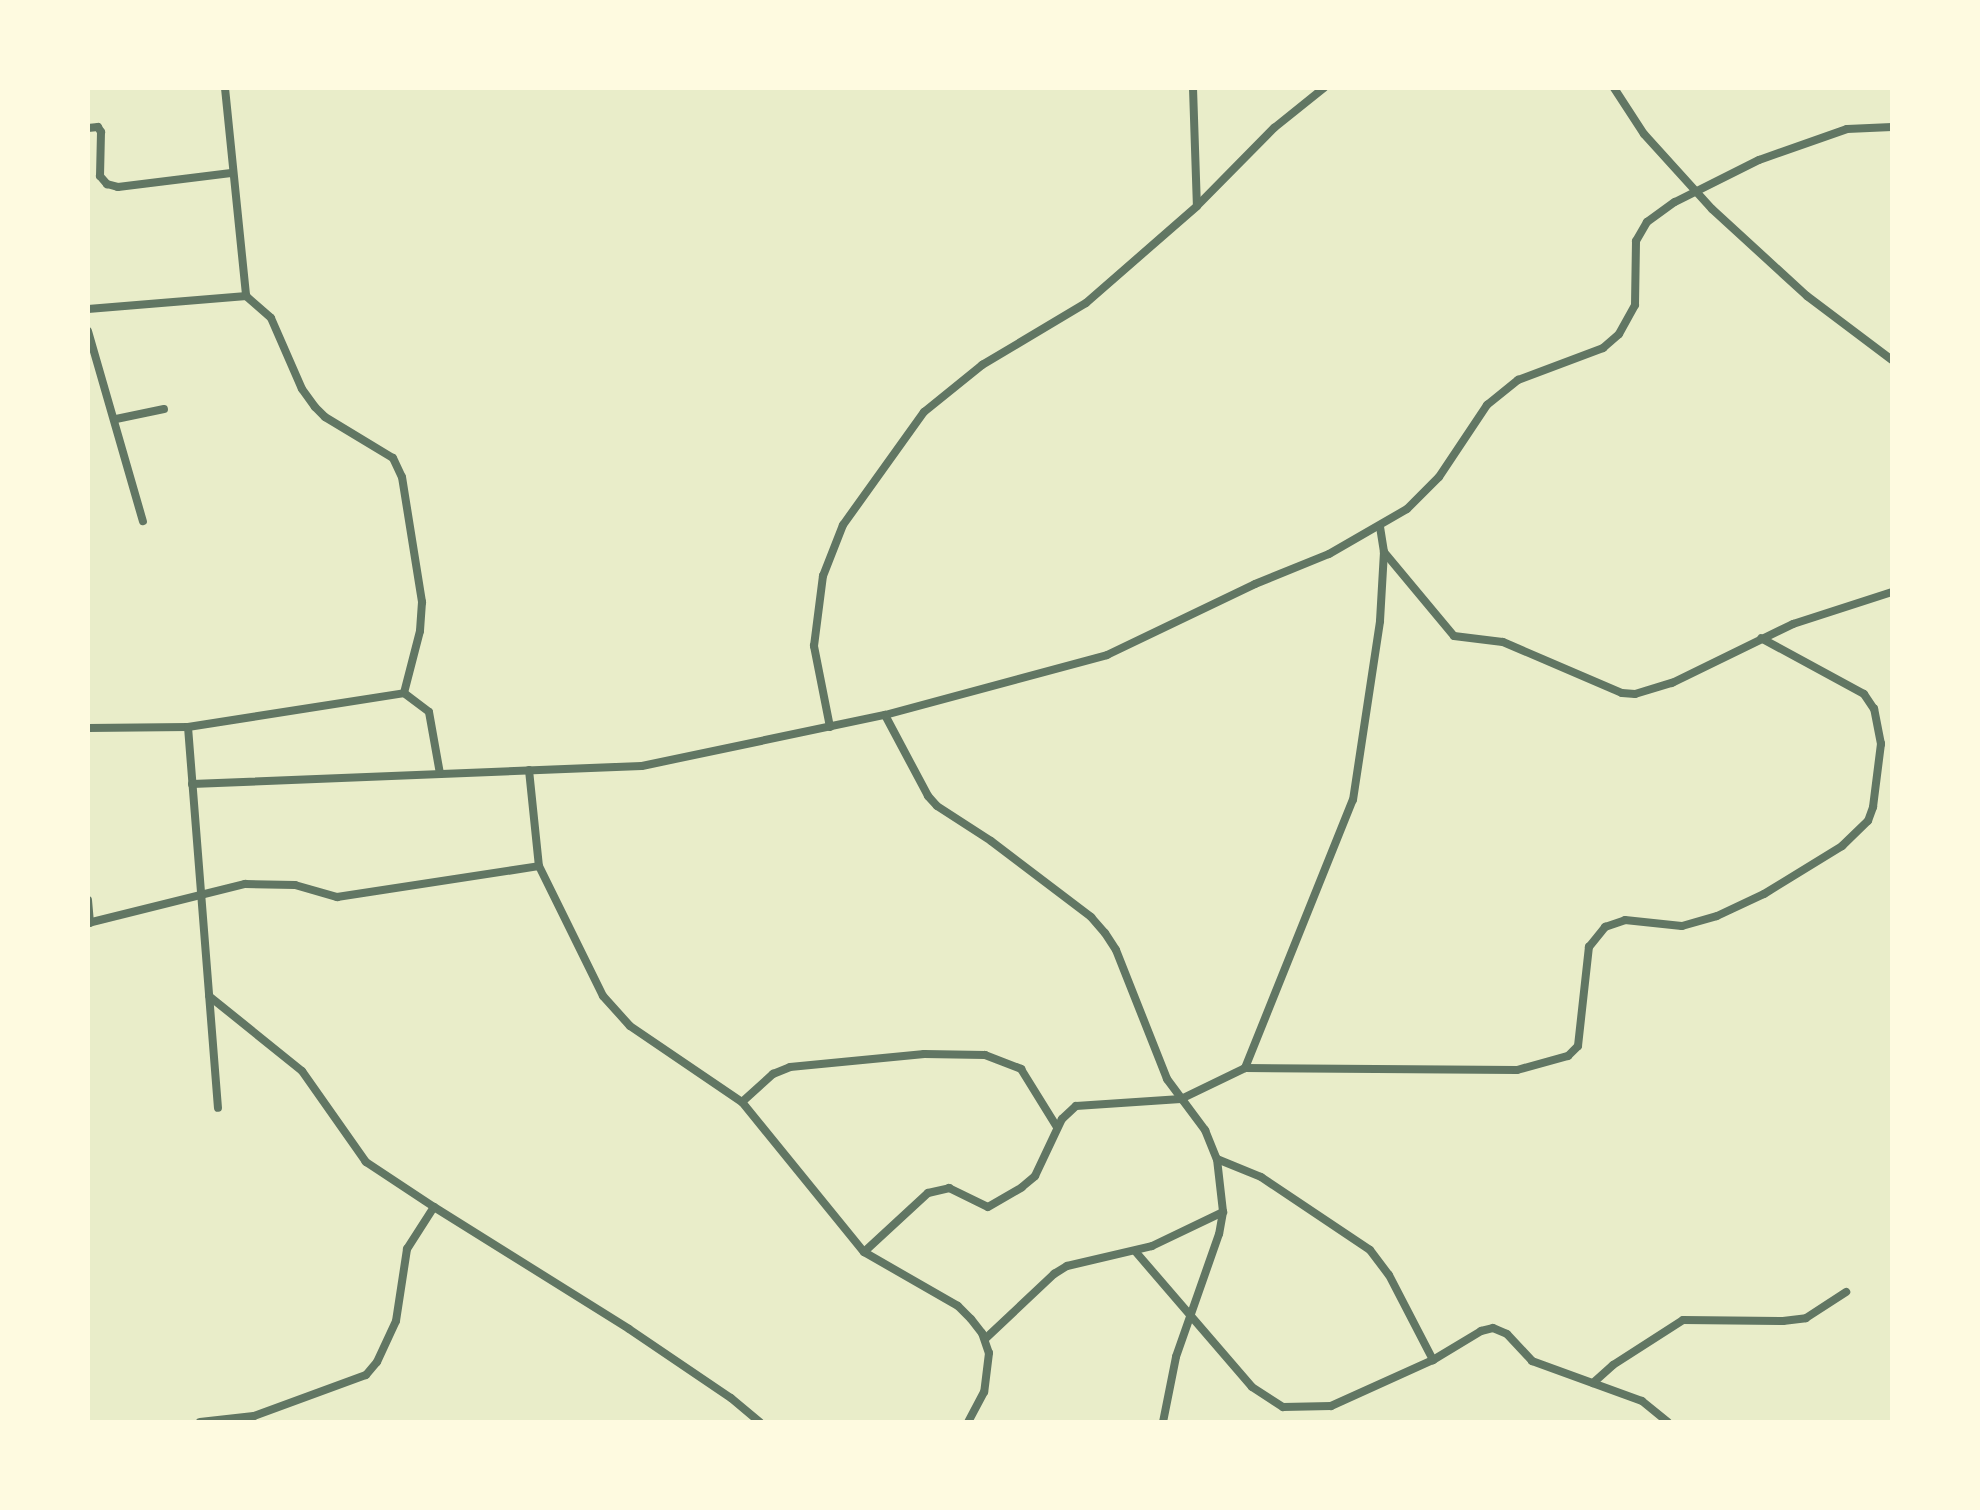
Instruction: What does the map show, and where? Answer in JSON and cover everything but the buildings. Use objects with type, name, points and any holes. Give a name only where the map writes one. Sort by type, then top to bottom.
[{"type":"street","points":[[225,88],[231,173],[246,296],[271,318],[302,389],[315,407],[325,417],[378,445],[399,466],[422,602],[420,631],[404,693]]},
{"type":"street","points":[[1193,88],[1197,206]]},
{"type":"street","points":[[830,727],[814,646],[823,576],[843,525],[924,412],[982,365],[1086,303],[1197,206],[1274,128],[1324,88]]},
{"type":"street","points":[[1614,88],[1644,134],[1697,191],[1807,296],[1892,360]]},
{"type":"street","points":[[88,128],[98,127],[101,132],[100,176],[107,184],[118,187],[231,173]]},
{"type":"street","points":[[192,784],[642,766],[885,715],[1107,655],[1380,527],[1407,509],[1439,477],[1487,405],[1518,380],[1603,348],[1619,334],[1635,305],[1636,241],[1647,222],[1697,191],[1759,160],[1847,129],[1892,127]]},
{"type":"street","points":[[88,309],[246,296]]},
{"type":"street","points":[[88,331],[116,419],[143,521]]},
{"type":"street","points":[[116,419],[164,409]]},
{"type":"street","points":[[1245,1068],[1353,800],[1372,689],[1384,552],[1380,527]]},
{"type":"street","points":[[1384,552],[1454,636],[1503,642],[1622,693],[1635,694],[1672,683],[1761,638],[1892,592]]},
{"type":"street","points":[[864,1252],[928,1193],[949,1188],[982,1206],[1009,1196],[1035,1176],[1057,1127],[1070,1109],[1086,1104],[1181,1099],[1245,1068],[1517,1070],[1550,1064],[1568,1056],[1578,1046],[1587,957],[1596,934],[1625,920],[1682,926],[1717,916],[1764,894],[1842,846],[1868,821],[1873,807],[1881,744],[1874,709],[1864,694],[1761,638]]},
{"type":"street","points":[[88,728],[188,727],[404,693],[429,712],[440,774]]},
{"type":"street","points":[[885,715],[928,796],[937,806],[1004,851],[1091,917],[1105,933],[1116,950],[1167,1079],[1205,1130],[1217,1159],[1223,1212],[1219,1234],[1176,1357],[1163,1422]]},
{"type":"street","points":[[188,727],[218,1108]]},
{"type":"street","points":[[529,770],[539,866],[603,996],[630,1026],[742,1102],[864,1252],[958,1306],[985,1339],[989,1353],[987,1378],[968,1422]]},
{"type":"street","points":[[88,900],[89,923],[264,882],[295,885],[337,897],[539,866]]},
{"type":"street","points":[[209,996],[302,1071],[366,1162],[629,1329],[760,1422]]},
{"type":"street","points":[[742,1102],[773,1074],[790,1067],[924,1054],[985,1055],[1021,1069],[1057,1127]]},
{"type":"street","points":[[1217,1159],[1261,1177],[1370,1250],[1389,1275],[1433,1360]]},
{"type":"street","points":[[200,1422],[254,1416],[366,1375],[383,1352],[396,1321],[407,1249],[434,1207]]},
{"type":"street","points":[[985,1339],[1054,1274],[1067,1266],[1135,1251],[1223,1212]]},
{"type":"street","points":[[1135,1251],[1252,1387],[1283,1407],[1331,1406],[1433,1360],[1481,1331],[1500,1329],[1532,1361],[1642,1401],[1668,1422]]},
{"type":"street","points":[[1593,1383],[1613,1365],[1683,1320],[1783,1321],[1806,1318],[1846,1292]]}]
